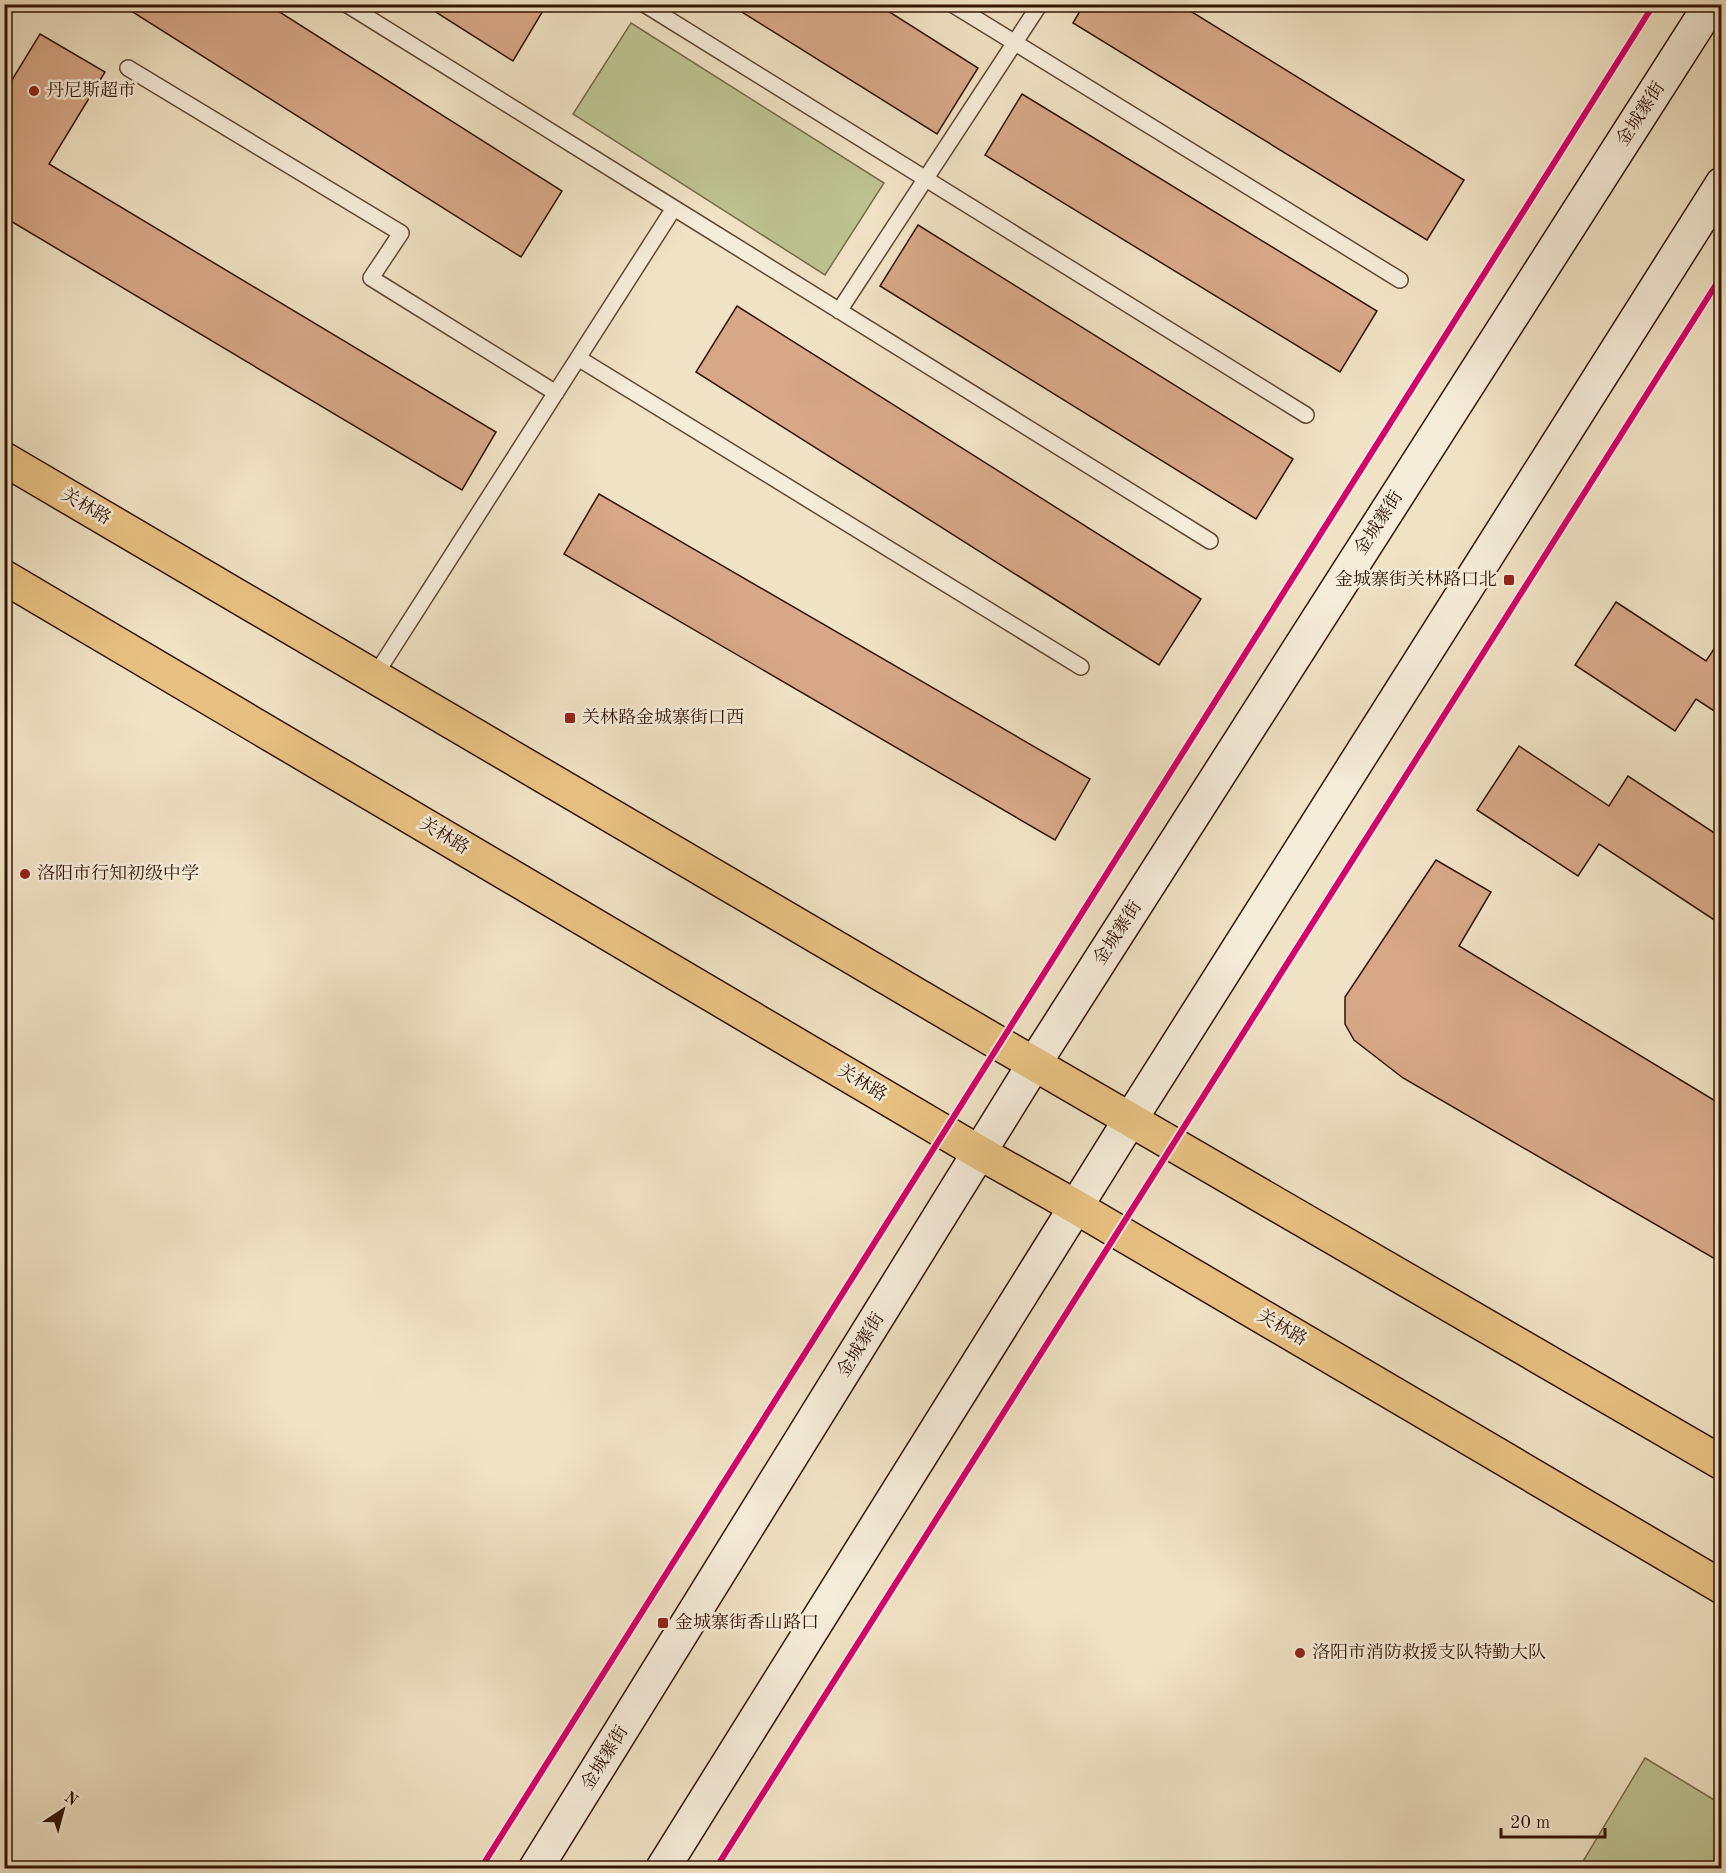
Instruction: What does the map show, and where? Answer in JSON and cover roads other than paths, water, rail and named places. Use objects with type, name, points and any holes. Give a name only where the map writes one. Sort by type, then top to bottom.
[{"type":"main road","name":"金城寨街","points":[[536,1869],[1034,1064],[1711,4]]},
{"type":"main road","points":[[663,1869],[1130,1120],[1722,184]]},
{"type":"main road","name":"关林路","points":[[4,459],[1034,1064],[1722,1463]]},
{"type":"main road","name":"关林路","points":[[4,577],[980,1153],[1076,1207],[1722,1587]]},
{"type":"lane","points":[[346,4],[1210,541]]},
{"type":"lane","points":[[644,4],[1306,415]]},
{"type":"lane","points":[[952,4],[1400,280]]},
{"type":"lane","points":[[839,311],[1040,4]]},
{"type":"lane","points":[[128,68],[401,233],[371,278],[556,393]]},
{"type":"lane","points":[[375,677],[674,208]]},
{"type":"lane","points":[[578,358],[1082,667]]},
{"type":"place","name":"丹尼斯超市","points":[[34,91]]},
{"type":"place","name":"金城寨街关林路口北","points":[[1509,580]]},
{"type":"place","name":"关林路金城寨街口西","points":[[570,718]]},
{"type":"place","name":"洛阳市行知初级中学","points":[[25,874]]},
{"type":"place","name":"金城寨街香山路口","points":[[663,1623]]},
{"type":"place","name":"洛阳市消防救援支队特勤大队","points":[[1300,1653]]}]
